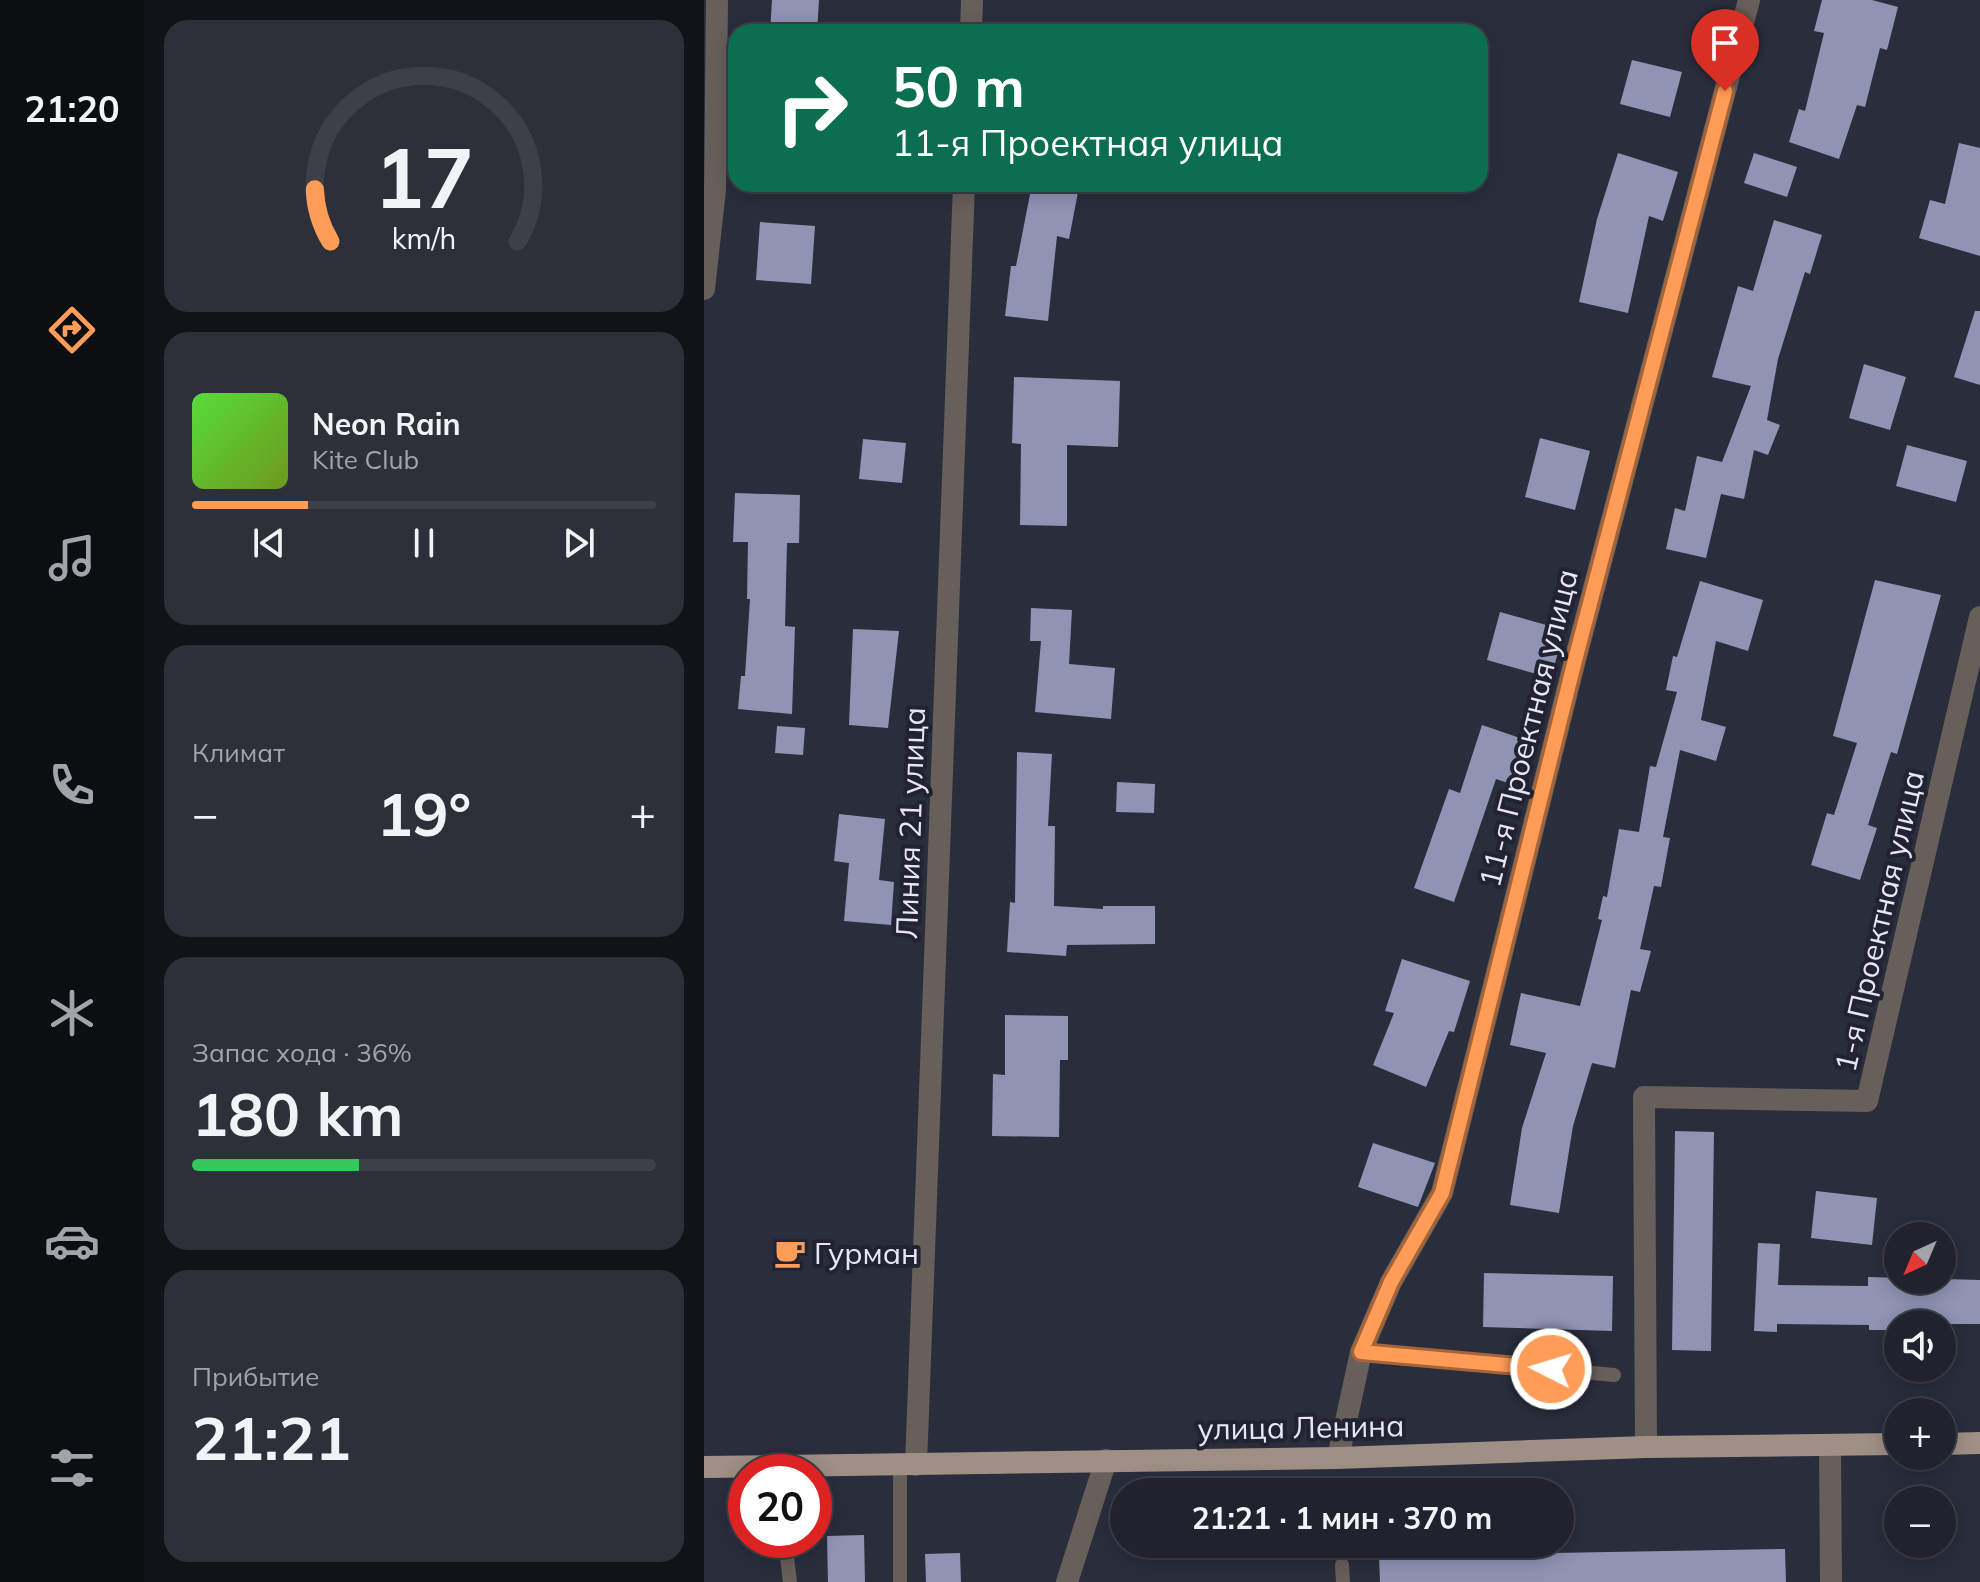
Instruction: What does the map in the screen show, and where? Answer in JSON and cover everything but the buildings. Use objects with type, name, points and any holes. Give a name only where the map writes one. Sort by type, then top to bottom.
[{"type":"main road","points":[[1956,1444],[1980,1443]]},
{"type":"main road","name":"улица Ленина","points":[[832,1468],[1106,1460],[1338,1458],[1646,1447],[1884,1444]]},
{"type":"main road","name":"улица Ленина","points":[[704,1467],[728,1468]]},
{"type":"street","points":[[704,289],[715,190],[717,0]]},
{"type":"street","points":[[971,24],[972,0]]},
{"type":"street","name":"11-я Проектная улица","points":[[1338,1458],[1361,1352],[1391,1282],[1442,1193],[1574,664],[1749,0]]},
{"type":"street","name":"Линия 21 улица","points":[[908,1465],[964,192]]},
{"type":"street","name":"1-я Проектная улица","points":[[1646,1447],[1644,1097],[1867,1101],[1980,617]]},
{"type":"street","points":[[1830,1445],[1831,1582]]},
{"type":"street","points":[[1067,1582],[1106,1460]]},
{"type":"lane","points":[[1361,1352],[1614,1375]]},
{"type":"lane","points":[[900,1582],[908,1465]]},
{"type":"lane","points":[[787,1558],[790,1582]]},
{"type":"lane","points":[[1342,1565],[1343,1582]]},
{"type":"place","name":"Гурман","points":[[790,1253]]},
{"type":"route","points":[[1551,1369],[1361,1352],[1391,1282],[1442,1193],[1574,664],[1725,91]]}]
